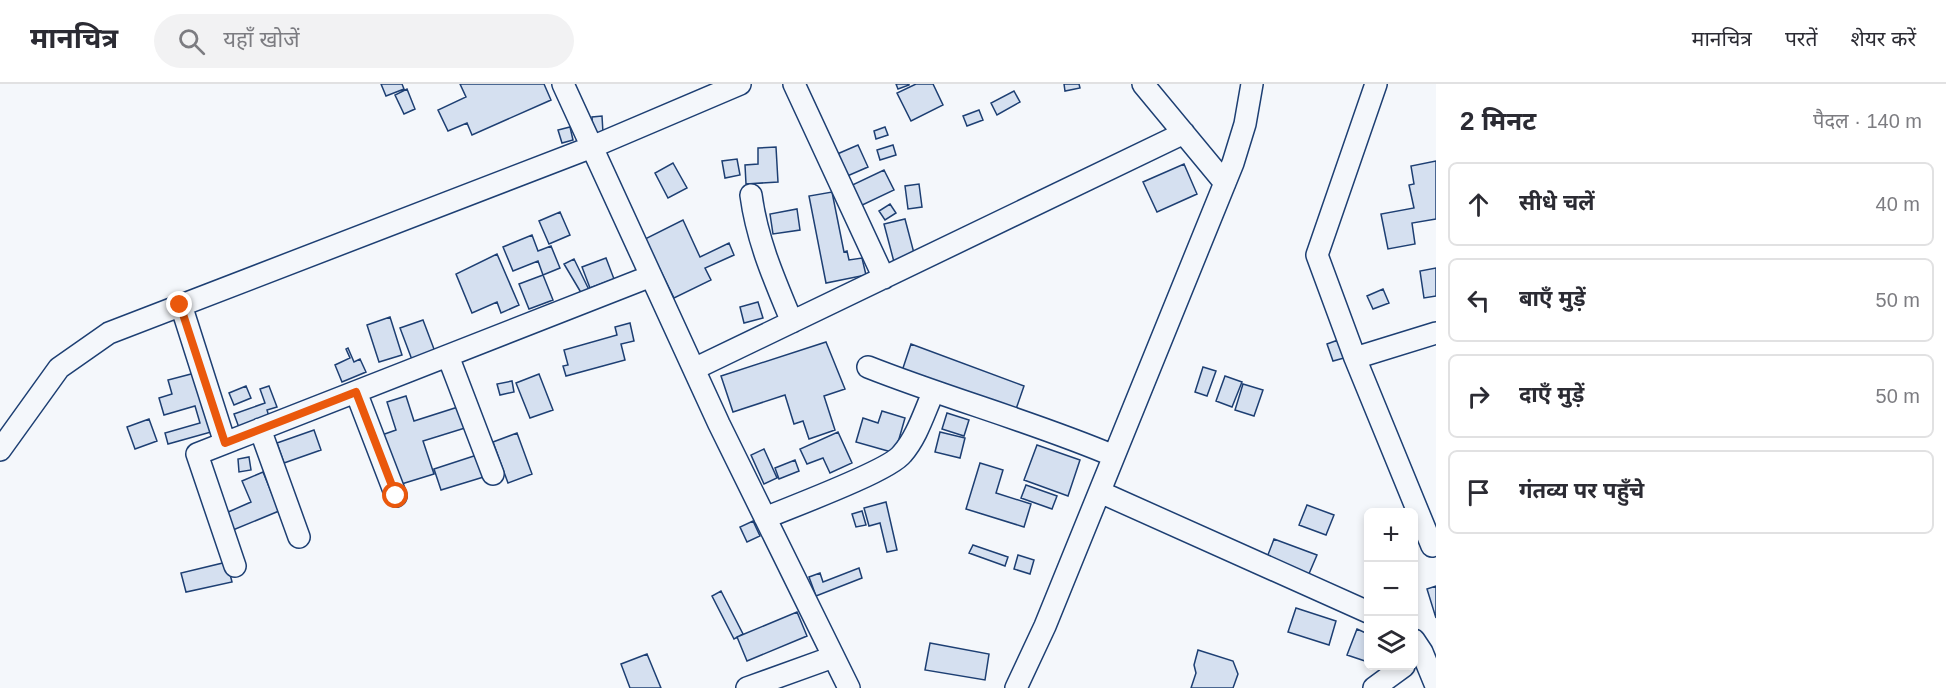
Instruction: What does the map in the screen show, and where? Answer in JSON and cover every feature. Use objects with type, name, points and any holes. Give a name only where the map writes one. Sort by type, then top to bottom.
[{"type":"street","points":[[563,84],[694,369],[849,688]]},
{"type":"street","points":[[0,450],[59,368],[109,333],[591,147],[740,84]]},
{"type":"street","points":[[794,84],[884,278]]},
{"type":"street","points":[[1143,84],[1225,183]]},
{"type":"street","points":[[1016,688],[1045,626],[1225,183],[1245,124],[1252,84]]},
{"type":"street","points":[[1376,84],[1317,255],[1355,358],[1432,546],[1436,545]]},
{"type":"street","points":[[694,369],[1184,134]]},
{"type":"street","points":[[751,195],[756,229],[765,258],[792,322]]},
{"type":"street","points":[[235,566],[197,454],[651,276]]},
{"type":"street","points":[[180,305],[225,443]]},
{"type":"street","points":[[1355,358],[1436,333]]},
{"type":"street","points":[[448,356],[493,474]]},
{"type":"street","points":[[868,367],[933,393],[1065,435],[1114,456]]},
{"type":"street","points":[[356,392],[396,496]]},
{"type":"street","points":[[765,518],[874,471],[901,456],[912,440],[933,393]]},
{"type":"street","points":[[260,429],[299,537]]},
{"type":"street","points":[[1100,492],[1364,610]]},
{"type":"street","points":[[1418,654],[1436,686]]},
{"type":"street","points":[[747,688],[833,657]]},
{"type":"street","points":[[1374,688],[1399,670]]},
{"type":"building","points":[[381,84],[402,84],[404,89],[386,96]]},
{"type":"building","points":[[460,84],[544,84],[551,100],[472,135],[467,123],[448,131],[438,110],[466,97]]},
{"type":"building","points":[[896,84],[909,84],[909,85],[898,89]]},
{"type":"building","points":[[916,84],[933,84],[943,105],[911,121],[897,93]]},
{"type":"building","points":[[1064,84],[1079,84],[1080,88],[1065,91]]},
{"type":"building","points":[[407,89],[415,109],[404,114],[395,95]]},
{"type":"building","points":[[1014,91],[1020,102],[997,115],[991,103]]},
{"type":"building","points":[[979,110],[983,120],[967,126],[963,116]]},
{"type":"building","points":[[602,116],[603,133],[593,133],[592,117]]},
{"type":"building","points":[[570,127],[573,140],[562,143],[558,130]]},
{"type":"building","points":[[885,127],[888,135],[876,139],[874,131]]},
{"type":"building","points":[[858,145],[868,167],[845,177],[835,155]]},
{"type":"building","points":[[893,145],[896,155],[880,160],[877,150]]},
{"type":"building","points":[[776,147],[778,182],[746,184],[745,165],[758,164],[758,148]]},
{"type":"building","points":[[737,159],[740,175],[725,178],[722,161]]},
{"type":"building","points":[[1436,161],[1436,219],[1412,223],[1415,244],[1388,249],[1381,214],[1414,208],[1409,185],[1414,184],[1411,166]]},
{"type":"building","points":[[673,163],[687,188],[668,198],[655,173]]},
{"type":"building","points":[[1184,164],[1197,194],[1157,212],[1143,182]]},
{"type":"building","points":[[884,170],[894,190],[856,208],[846,188]]},
{"type":"building","points":[[919,184],[922,207],[908,209],[905,186]]},
{"type":"building","points":[[832,192],[844,252],[847,251],[849,260],[862,258],[866,275],[826,283],[809,196]]},
{"type":"building","points":[[890,204],[896,213],[885,220],[879,211]]},
{"type":"building","points":[[797,209],[800,230],[773,234],[770,214]]},
{"type":"building","points":[[560,212],[570,235],[549,244],[539,221]]},
{"type":"building","points":[[905,219],[915,257],[894,262],[884,224]]},
{"type":"building","points":[[683,220],[700,257],[729,243],[734,255],[705,268],[711,280],[674,298],[645,239]]},
{"type":"building","points":[[532,235],[538,251],[551,246],[560,268],[543,275],[538,261],[513,271],[503,247]]},
{"type":"building","points":[[497,254],[519,305],[501,313],[497,302],[472,313],[456,274]]},
{"type":"building","points":[[606,258],[614,279],[590,288],[582,267]]},
{"type":"building","points":[[574,259],[593,298],[586,301],[564,264]]},
{"type":"building","points":[[1436,268],[1436,296],[1424,298],[1420,271]]},
{"type":"building","points":[[543,275],[553,300],[529,309],[519,284]]},
{"type":"building","points":[[1383,289],[1389,303],[1373,309],[1367,296]]},
{"type":"building","points":[[758,302],[763,318],[744,323],[740,307]]},
{"type":"building","points":[[390,317],[402,355],[379,362],[367,325]]},
{"type":"building","points":[[423,320],[437,357],[414,365],[400,328]]},
{"type":"building","points":[[630,323],[634,341],[621,344],[625,360],[566,376],[563,366],[568,365],[564,350],[617,335],[615,327]]},
{"type":"building","points":[[1338,340],[1344,358],[1333,361],[1327,344]]},
{"type":"building","points":[[826,342],[845,389],[824,396],[835,430],[809,439],[803,421],[794,424],[785,395],[733,412],[721,376]]},
{"type":"building","points":[[911,344],[1024,386],[1014,415],[901,374]]},
{"type":"building","points":[[348,348],[354,362],[360,359],[366,372],[342,382],[335,365],[350,358],[346,349]]},
{"type":"building","points":[[1203,367],[1216,371],[1207,396],[1195,392]]},
{"type":"building","points":[[195,373],[211,432],[168,444],[165,433],[200,423],[195,406],[164,415],[159,398],[172,394],[168,380]]},
{"type":"building","points":[[539,374],[553,410],[530,418],[516,383]]},
{"type":"building","points":[[1225,376],[1242,382],[1232,407],[1216,401]]},
{"type":"building","points":[[512,381],[514,392],[500,395],[497,384]]},
{"type":"building","points":[[1243,384],[1263,390],[1254,416],[1235,410]]},
{"type":"building","points":[[246,386],[251,398],[234,405],[229,393]]},
{"type":"building","points":[[269,386],[277,407],[267,410],[271,423],[241,433],[234,414],[265,403],[260,389]]},
{"type":"building","points":[[406,396],[414,421],[458,407],[465,428],[423,441],[434,474],[395,486],[379,436],[396,430],[387,402]]},
{"type":"building","points":[[882,411],[905,418],[895,453],[856,442],[863,418],[878,423]]},
{"type":"building","points":[[947,413],[969,420],[964,436],[942,429]]},
{"type":"building","points":[[149,419],[157,441],[135,449],[127,427]]},
{"type":"building","points":[[314,430],[321,450],[284,463],[277,443]]},
{"type":"building","points":[[838,432],[852,463],[830,473],[823,458],[807,464],[800,449]]},
{"type":"building","points":[[940,432],[965,438],[960,458],[935,452]]},
{"type":"building","points":[[517,433],[532,474],[508,483],[493,442]]},
{"type":"building","points":[[1037,445],[1080,460],[1068,496],[1024,480]]},
{"type":"building","points":[[764,449],[777,478],[764,484],[751,455]]},
{"type":"building","points":[[480,454],[487,476],[441,490],[434,469]]},
{"type":"building","points":[[249,457],[251,470],[239,472],[238,459]]},
{"type":"building","points":[[795,460],[799,471],[779,479],[775,468]]},
{"type":"building","points":[[980,463],[1003,470],[996,493],[1031,504],[1024,527],[966,509]]},
{"type":"building","points":[[263,472],[279,511],[233,530],[226,513],[251,502],[242,481]]},
{"type":"building","points":[[1026,485],[1057,496],[1052,509],[1021,498]]},
{"type":"building","points":[[886,502],[897,550],[887,552],[880,523],[869,526],[864,508]]},
{"type":"building","points":[[1307,505],[1334,515],[1326,535],[1299,525]]},
{"type":"building","points":[[862,511],[866,525],[856,527],[852,514]]},
{"type":"building","points":[[753,521],[760,536],[747,542],[740,527]]},
{"type":"building","points":[[1274,539],[1317,555],[1308,576],[1266,560]]},
{"type":"building","points":[[973,545],[1008,557],[1005,566],[969,553]]},
{"type":"building","points":[[1018,555],[1034,560],[1030,574],[1014,569]]},
{"type":"building","points":[[227,562],[232,582],[186,592],[181,573]]},
{"type":"building","points":[[859,568],[862,578],[816,596],[809,577],[820,573],[823,582]]},
{"type":"building","points":[[1436,586],[1436,618],[1427,589]]},
{"type":"building","points":[[721,591],[743,634],[734,639],[712,596]]},
{"type":"building","points":[[1296,608],[1336,621],[1329,645],[1288,632]]},
{"type":"building","points":[[797,612],[807,636],[747,661],[737,637]]},
{"type":"building","points":[[1357,629],[1364,632],[1364,661],[1347,655]]},
{"type":"building","points":[[930,643],[989,654],[985,680],[925,670]]},
{"type":"building","points":[[1198,650],[1233,661],[1238,674],[1233,688],[1191,688],[1196,673],[1194,665]]},
{"type":"building","points":[[647,654],[661,688],[630,688],[621,664]]},
{"type":"route","points":[[180,305],[225,443],[356,392],[396,496]]}]
